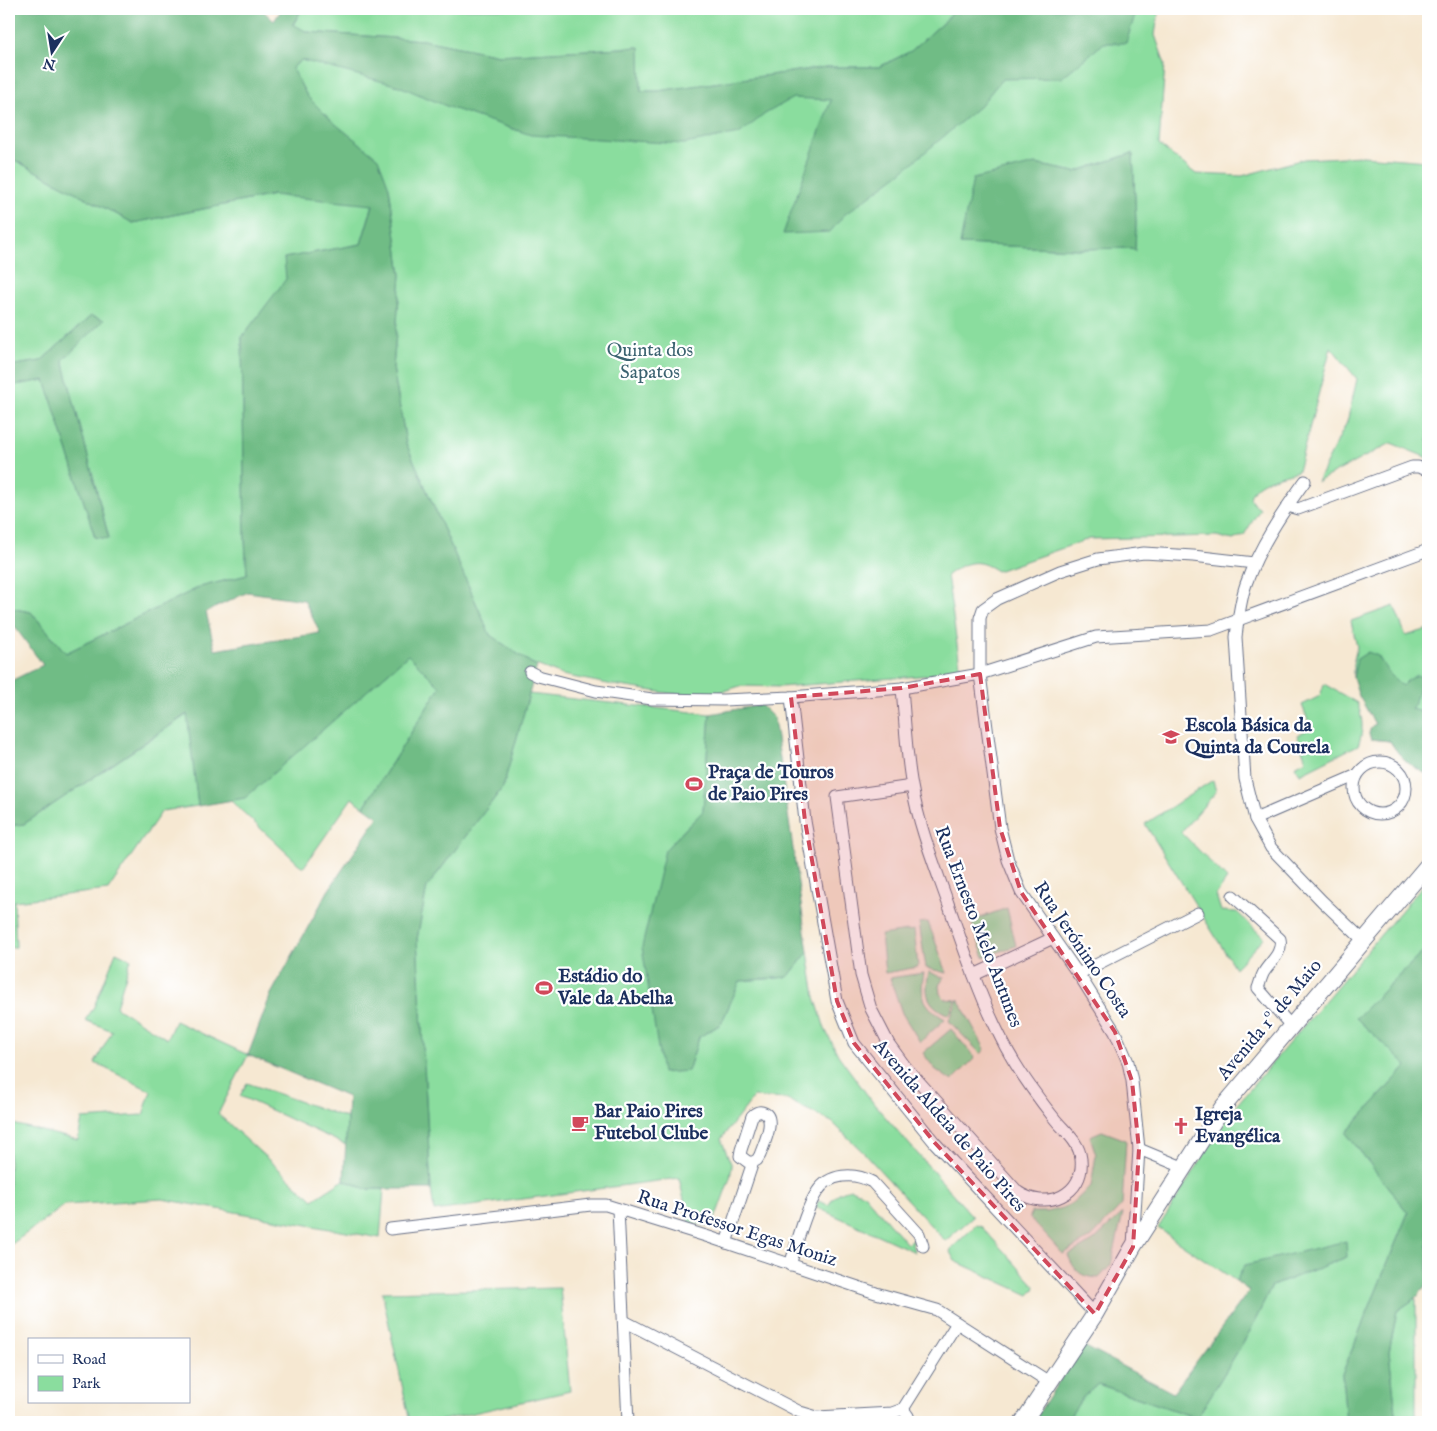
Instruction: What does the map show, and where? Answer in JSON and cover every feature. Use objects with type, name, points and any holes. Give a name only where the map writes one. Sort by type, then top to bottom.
[{"type":"street","points":[[1288,506],[1298,509],[1412,467],[1428,470]]},
{"type":"street","points":[[1305,481],[1254,563],[1245,586],[1238,619],[1236,638],[1245,779],[1255,819],[1271,848],[1364,941]]},
{"type":"street","points":[[530,672],[538,676],[596,691],[652,699],[719,700],[791,697],[902,688],[980,674],[1096,637],[1211,630],[1428,550]]},
{"type":"street","name":"Rua Jerónimo Costa","points":[[1133,1247],[1139,1149],[1132,1081],[1128,1062],[1115,1032],[1078,974],[1020,892],[1008,860],[1000,828],[980,674],[979,623],[984,608],[997,599],[1060,571],[1098,559],[1144,553],[1254,563]]},
{"type":"street","name":"Rua Ernesto Melo Antunes","points":[[902,688],[912,786],[923,835],[974,975],[1000,1037],[1031,1086],[1055,1120],[1076,1144],[1079,1152],[1081,1160],[1078,1178],[1069,1191],[1056,1199],[1034,1200],[1018,1192],[905,1066],[888,1044],[872,1009],[862,975],[837,797],[912,786]]},
{"type":"street","name":"Avenida Aldeia de Paio Pires","points":[[791,697],[805,821],[833,982],[837,1000],[854,1043],[936,1143],[1095,1314]]},
{"type":"street","points":[[1255,819],[1357,775],[1364,767],[1374,762],[1387,763],[1395,767],[1404,777],[1405,795],[1401,803],[1394,810],[1386,813],[1380,814],[1365,809],[1355,795],[1354,784],[1357,775]]},
{"type":"street","name":"Avenida 1º de Maio","points":[[1023,1422],[1095,1314],[1133,1247],[1222,1108],[1428,865]]},
{"type":"street","points":[[1233,896],[1280,939],[1280,950],[1262,974],[1258,988],[1292,1026]]},
{"type":"street","points":[[1078,974],[1198,913]]},
{"type":"street","points":[[974,975],[1053,938]]},
{"type":"street","points":[[1139,1149],[1185,1168]]},
{"type":"street","points":[[726,1243],[753,1162]]},
{"type":"street","points":[[790,1265],[809,1208],[817,1191],[825,1183],[840,1176],[863,1177],[872,1182],[919,1234],[923,1246]]},
{"type":"street","name":"Rua Professor Egas Moniz","points":[[390,1229],[591,1205],[606,1205],[876,1293],[937,1310],[1049,1382]]},
{"type":"street","points":[[618,1208],[628,1422]]},
{"type":"street","points":[[624,1321],[800,1412],[830,1419],[892,1413],[903,1409],[957,1323]]},
{"type":"street","points":[[903,1409],[910,1422]]},
{"type":"highlighted area","points":[[980,674],[1000,828],[1021,892],[1115,1032],[1132,1081],[1139,1149],[1133,1247],[1095,1314],[935,1143],[854,1043],[837,1001],[805,821],[791,697],[902,688]]},
{"type":"green space","points":[[9,9],[261,9],[274,21],[282,9],[302,9],[293,24],[307,32],[423,40],[499,55],[640,47],[641,91],[658,91],[826,67],[879,67],[911,51],[947,19],[955,9],[1137,9],[1126,43],[1104,43],[1061,78],[1002,79],[980,106],[899,174],[844,215],[830,232],[783,234],[831,100],[793,98],[765,114],[739,134],[684,144],[531,135],[451,108],[399,86],[301,60],[292,68],[307,96],[333,122],[378,158],[389,187],[401,275],[393,368],[406,443],[490,635],[537,666],[503,787],[427,887],[417,939],[431,1189],[366,1189],[344,1180],[348,1097],[248,1055],[271,994],[328,891],[378,817],[364,807],[440,687],[408,655],[245,798],[198,806],[187,714],[24,824],[9,826],[9,682],[43,665],[9,619],[9,608],[31,612],[66,653],[200,587],[247,575],[242,337],[286,279],[284,258],[361,244],[373,205],[273,195],[133,223],[9,157]],"holes":[[[248,592],[304,600],[320,633],[215,650],[206,612]]]},
{"type":"green space","points":[[302,9],[955,9],[947,19],[911,51],[879,67],[826,67],[658,91],[641,91],[639,47],[499,55],[423,40],[307,32],[293,25]]},
{"type":"green space","name":"Quinta dos Sapatos","points":[[974,9],[1159,9],[1155,35],[1165,64],[1159,145],[1196,174],[1242,176],[1304,159],[1362,156],[1428,161],[1428,458],[1391,443],[1317,482],[1347,422],[1357,379],[1331,347],[1298,471],[1270,479],[1257,486],[1250,498],[1260,509],[1244,535],[1233,540],[1216,536],[1089,539],[997,571],[983,564],[966,564],[947,575],[960,665],[955,671],[944,674],[780,687],[740,686],[711,695],[673,694],[613,685],[562,675],[531,663],[490,635],[406,443],[393,368],[401,275],[389,187],[333,122],[307,96],[292,68],[301,60],[588,103],[888,83]],"holes":[[[1133,153],[1136,223],[1135,251],[1132,248],[1078,249],[960,244],[1035,164],[1075,172]]]},
{"type":"green space","points":[[1133,153],[1136,223],[1135,251],[1132,248],[1078,249],[960,244],[973,179],[1035,164],[1075,172]]},
{"type":"green space","points":[[9,157],[133,223],[274,195],[373,204],[361,244],[284,258],[287,279],[242,337],[247,575],[200,587],[66,653],[31,612],[9,608],[9,386],[45,380],[95,537],[109,538],[63,360],[91,316],[41,361],[9,366]]},
{"type":"green space","points":[[91,316],[104,320],[63,360],[109,539],[95,537],[45,380],[9,386],[9,366],[41,361]]},
{"type":"green space","points":[[1394,606],[1406,636],[1428,629],[1428,774],[1406,761],[1390,741],[1371,739],[1369,734],[1375,724],[1353,677],[1353,664],[1357,647],[1351,621]]},
{"type":"green space","points":[[1368,652],[1378,656],[1388,672],[1402,686],[1416,675],[1422,677],[1411,709],[1428,714],[1428,774],[1406,761],[1390,741],[1371,739],[1369,734],[1371,727],[1375,724],[1359,696],[1353,677],[1357,659]]},
{"type":"green space","points":[[408,655],[440,687],[364,807],[352,798],[303,868],[230,800],[245,797]]},
{"type":"green space","points":[[1324,684],[1357,703],[1362,724],[1360,740],[1358,745],[1300,774],[1295,766],[1306,760],[1297,735],[1311,728],[1302,705],[1320,696]]},
{"type":"green space","points":[[529,694],[710,714],[703,811],[665,850],[688,1071],[699,1037],[721,1024],[740,981],[788,977],[808,952],[815,997],[825,1029],[838,1055],[874,1104],[973,1217],[945,1241],[865,1154],[832,1122],[786,1099],[754,1097],[721,1139],[732,1166],[730,1178],[712,1227],[689,1222],[679,1178],[434,1211],[431,1189],[417,939],[427,887],[503,787]]},
{"type":"green space","points":[[761,705],[774,718],[808,952],[788,977],[740,981],[721,1024],[699,1037],[688,1071],[662,1073],[642,947],[665,850],[703,811],[710,714]]},
{"type":"green space","points":[[188,714],[198,806],[162,811],[108,890],[14,901],[16,947],[9,948],[9,826],[24,824]]},
{"type":"green space","points":[[1213,780],[1216,792],[1181,832],[1227,879],[1216,895],[1221,911],[1237,912],[1264,938],[1235,968],[1145,824]]},
{"type":"green space","points":[[1428,879],[1428,947],[1356,1018],[1407,1066],[1346,1133],[1408,1213],[1342,1374],[1346,1422],[1066,1422],[1083,1397],[1098,1384],[1197,1418],[1250,1331],[1272,1286],[1347,1257],[1245,1265],[1236,1281],[1158,1228],[1234,1108]]},
{"type":"green space","points":[[1007,908],[1016,946],[984,957],[971,921]]},
{"type":"green space","points":[[928,922],[947,973],[926,968],[919,923]]},
{"type":"green space","points":[[914,930],[918,967],[885,973],[881,935]]},
{"type":"green space","points":[[1428,947],[1428,1283],[1416,1298],[1397,1311],[1389,1352],[1397,1422],[1346,1422],[1342,1374],[1408,1213],[1346,1133],[1407,1066],[1356,1018]]},
{"type":"green space","points":[[116,952],[131,959],[116,1007],[167,1039],[175,1021],[248,1055],[218,1114],[313,1200],[344,1180],[366,1189],[384,1189],[380,1238],[162,1199],[65,1205],[9,1246],[9,1123],[78,1140],[82,1119],[143,1115],[151,1091],[95,1063],[112,1031],[85,1020],[93,1009]]},
{"type":"green space","points":[[929,972],[944,978],[939,985],[940,994],[945,999],[956,1000],[949,1015],[936,1007],[929,998],[927,987]]},
{"type":"green space","points":[[924,973],[922,988],[925,1000],[932,1010],[945,1019],[920,1042],[902,1013],[890,978]]},
{"type":"green space","points":[[958,999],[985,1049],[981,1054],[949,1021]]},
{"type":"green space","points":[[951,1029],[975,1058],[952,1081],[935,1069],[923,1053]]},
{"type":"green space","points":[[247,1083],[347,1118],[346,1145],[240,1096]]},
{"type":"green space","points":[[1102,1131],[1126,1140],[1122,1205],[1092,1237],[1063,1254],[1030,1218],[1031,1212],[1047,1212],[1063,1208],[1074,1202],[1091,1186],[1096,1155],[1090,1136]]},
{"type":"green space","points":[[851,1189],[864,1194],[907,1244],[914,1238],[912,1245],[915,1252],[816,1207],[818,1201],[829,1205],[838,1194]]},
{"type":"green space","points":[[1123,1213],[1111,1265],[1099,1278],[1083,1275],[1073,1266],[1068,1255],[1093,1241]]},
{"type":"green space","points":[[976,1225],[982,1227],[1035,1286],[1029,1295],[955,1261],[950,1252],[952,1248]]},
{"type":"green space","points":[[1346,1241],[1347,1257],[1272,1286],[1250,1331],[1197,1418],[1098,1384],[1083,1397],[1066,1422],[1033,1422],[1082,1345],[1173,1393],[1249,1291],[1236,1281],[1245,1265]]},
{"type":"green space","points":[[560,1288],[570,1391],[434,1422],[410,1422],[382,1292]]},
{"type":"green space","points":[[1416,1298],[1416,1422],[1397,1422],[1389,1352],[1397,1311]]},
{"type":"place","name":"Escola Básica da Quinta da Courela","points":[[1171,737]]},
{"type":"place","name":"Praça de Touros de Paio Pires","points":[[694,784]]},
{"type":"place","name":"Estádio do Vale da Abelha","points":[[544,988]]},
{"type":"place","name":"Bar Paio Pires Futebol Clube","points":[[580,1123]]},
{"type":"place","name":"Igreja Evangélica","points":[[1181,1126]]}]
